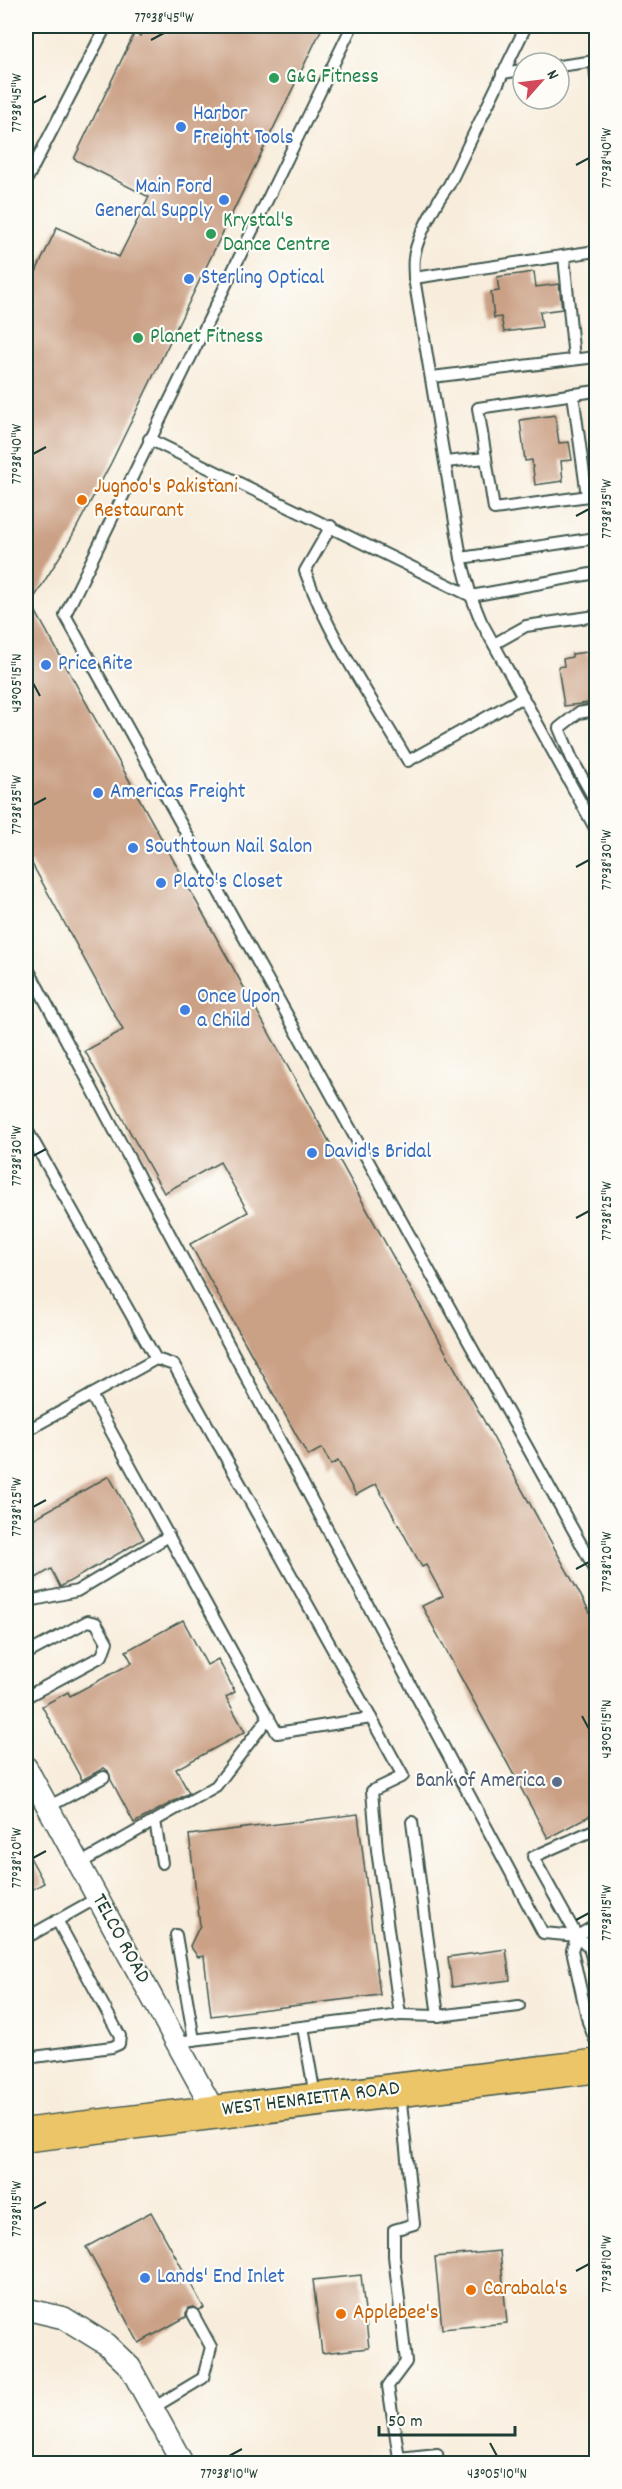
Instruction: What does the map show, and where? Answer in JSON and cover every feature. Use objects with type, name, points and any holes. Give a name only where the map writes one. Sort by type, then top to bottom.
[{"type":"main road","name":"WEST HENRIETTA ROAD","points":[[26,2135],[597,2066]]},
{"type":"street","name":"TELCO ROAD","points":[[26,1767],[97,1898],[185,2041],[214,2111]]},
{"type":"street","points":[[26,2309],[64,2319],[102,2340],[130,2367],[183,2463]]},
{"type":"lane","points":[[26,181],[106,26]]},
{"type":"lane","points":[[352,26],[65,615],[597,1571]]},
{"type":"lane","points":[[526,26],[449,185],[443,192],[420,239],[414,257],[414,278],[461,558],[471,596],[481,621],[597,830]]},
{"type":"lane","points":[[571,64],[595,61],[597,77]]},
{"type":"lane","points":[[502,73],[511,72]]},
{"type":"lane","points":[[414,278],[597,251]]},
{"type":"lane","points":[[564,256],[574,359]]},
{"type":"lane","points":[[432,377],[597,357]]},
{"type":"lane","points":[[573,394],[592,496],[494,509],[478,408],[573,394],[597,391]]},
{"type":"lane","points":[[149,439],[471,596],[597,573]]},
{"type":"lane","points":[[446,462],[486,458]]},
{"type":"lane","points":[[331,526],[305,571],[325,618],[408,761],[523,697]]},
{"type":"lane","points":[[461,558],[597,538]]},
{"type":"lane","points":[[494,644],[526,626],[597,616]]},
{"type":"lane","points":[[597,710],[578,713],[559,728],[572,759],[597,802]]},
{"type":"lane","points":[[26,965],[543,1933],[577,1936],[597,1925]]},
{"type":"lane","points":[[26,1128],[30,1147],[156,1359],[174,1365],[403,1776],[372,1791],[377,1850],[400,2015]]},
{"type":"lane","points":[[26,1431],[156,1359]]},
{"type":"lane","points":[[91,1395],[277,1733],[371,1718]]},
{"type":"lane","points":[[26,1605],[34,1600],[77,1591],[169,1536]]},
{"type":"lane","points":[[26,1654],[88,1621],[96,1623],[107,1642],[102,1656],[26,1697]]},
{"type":"lane","points":[[79,1864],[216,1786],[269,1717]]},
{"type":"lane","points":[[48,1807],[104,1777]]},
{"type":"lane","points":[[155,1821],[162,1863]]},
{"type":"lane","points":[[412,1822],[438,2016]]},
{"type":"lane","points":[[597,1829],[533,1857],[577,1936],[589,1947],[597,1973]]},
{"type":"lane","points":[[26,1938],[97,1898]]},
{"type":"lane","points":[[26,2058],[112,2047],[118,2044],[120,2036],[57,1920]]},
{"type":"lane","points":[[176,1935],[185,2041],[400,2015],[438,2016],[519,2006]]},
{"type":"lane","points":[[577,1936],[572,1950],[588,2022],[597,2042]]},
{"type":"lane","points":[[303,2027],[316,2099]]},
{"type":"lane","points":[[399,2089],[414,2224],[394,2230],[394,2256],[406,2362],[388,2386],[399,2458],[437,2454],[439,2463]]},
{"type":"lane","points":[[153,2408],[203,2378],[211,2347],[193,2314]]},
{"type":"building","points":[[145,26],[323,26],[111,463],[70,540],[31,603],[597,1625],[597,1812],[548,1838],[422,1606],[443,1596],[426,1565],[422,1567],[376,1484],[356,1495],[338,1461],[331,1465],[322,1448],[308,1456],[190,1244],[248,1212],[220,1162],[164,1193],[85,1051],[123,1030],[31,862],[26,865],[26,371],[33,356],[26,352],[26,293],[57,227],[119,257],[149,197],[74,159],[134,34],[140,36]]},
{"type":"building","points":[[534,272],[536,287],[559,284],[562,309],[540,312],[542,327],[504,332],[501,317],[494,318],[491,292],[499,291],[497,277]]},
{"type":"building","points":[[555,415],[559,443],[569,442],[572,460],[561,461],[563,481],[535,485],[532,460],[525,461],[520,420]]},
{"type":"building","points":[[587,652],[588,656],[597,655],[597,702],[564,706],[558,667],[564,666],[563,659],[572,657],[572,654]]},
{"type":"building","points":[[109,1476],[144,1539],[60,1587],[51,1569],[26,1584],[26,1523]]},
{"type":"building","points":[[183,1620],[207,1665],[218,1659],[235,1692],[226,1697],[245,1732],[176,1769],[189,1793],[134,1823],[108,1771],[104,1768],[82,1780],[42,1706],[68,1692],[70,1696],[132,1663],[126,1651]]},
{"type":"building","points":[[358,1814],[380,1995],[211,2016],[204,1956],[198,1957],[190,1946],[200,1925],[189,1835]]},
{"type":"building","points":[[26,1850],[44,1883],[26,1893]]},
{"type":"building","points":[[506,1949],[510,1980],[452,1987],[448,1957]]},
{"type":"building","name":"Lands' End Inlet","points":[[151,2212],[204,2308],[199,2310],[194,2307],[189,2308],[186,2317],[139,2343],[86,2247]]},
{"type":"building","name":"Carabala's","points":[[500,2251],[507,2323],[442,2329],[435,2257]]},
{"type":"building","name":"Applebee's","points":[[361,2275],[369,2348],[322,2353],[313,2280]]},
{"type":"railway","points":[[26,38],[32,26]]},
{"type":"place","name":"G&G Fitness","points":[[274,78]]},
{"type":"place","name":"Harbor Freight Tools","points":[[181,127]]},
{"type":"place","name":"Main Ford General Supply","points":[[224,200]]},
{"type":"place","name":"Krystal's Dance Centre","points":[[211,234]]},
{"type":"place","name":"Sterling Optical","points":[[189,279]]},
{"type":"place","name":"Planet Fitness","points":[[138,338]]},
{"type":"place","name":"Jugnoo's Pakistani Restaurant","points":[[82,500]]},
{"type":"place","name":"Price Rite","points":[[46,665]]},
{"type":"place","name":"Americas Freight","points":[[98,793]]},
{"type":"place","name":"Southtown Nail Salon","points":[[133,848]]},
{"type":"place","name":"Plato's Closet","points":[[161,883]]},
{"type":"place","name":"Once Upon a Child","points":[[185,1010]]},
{"type":"place","name":"David's Bridal","points":[[312,1153]]},
{"type":"place","name":"Bank of America","points":[[557,1782]]},
{"type":"place","name":"Lands' End Inlet","points":[[145,2278]]},
{"type":"place","name":"Carabala's","points":[[471,2290]]},
{"type":"place","name":"Applebee's","points":[[341,2314]]}]
